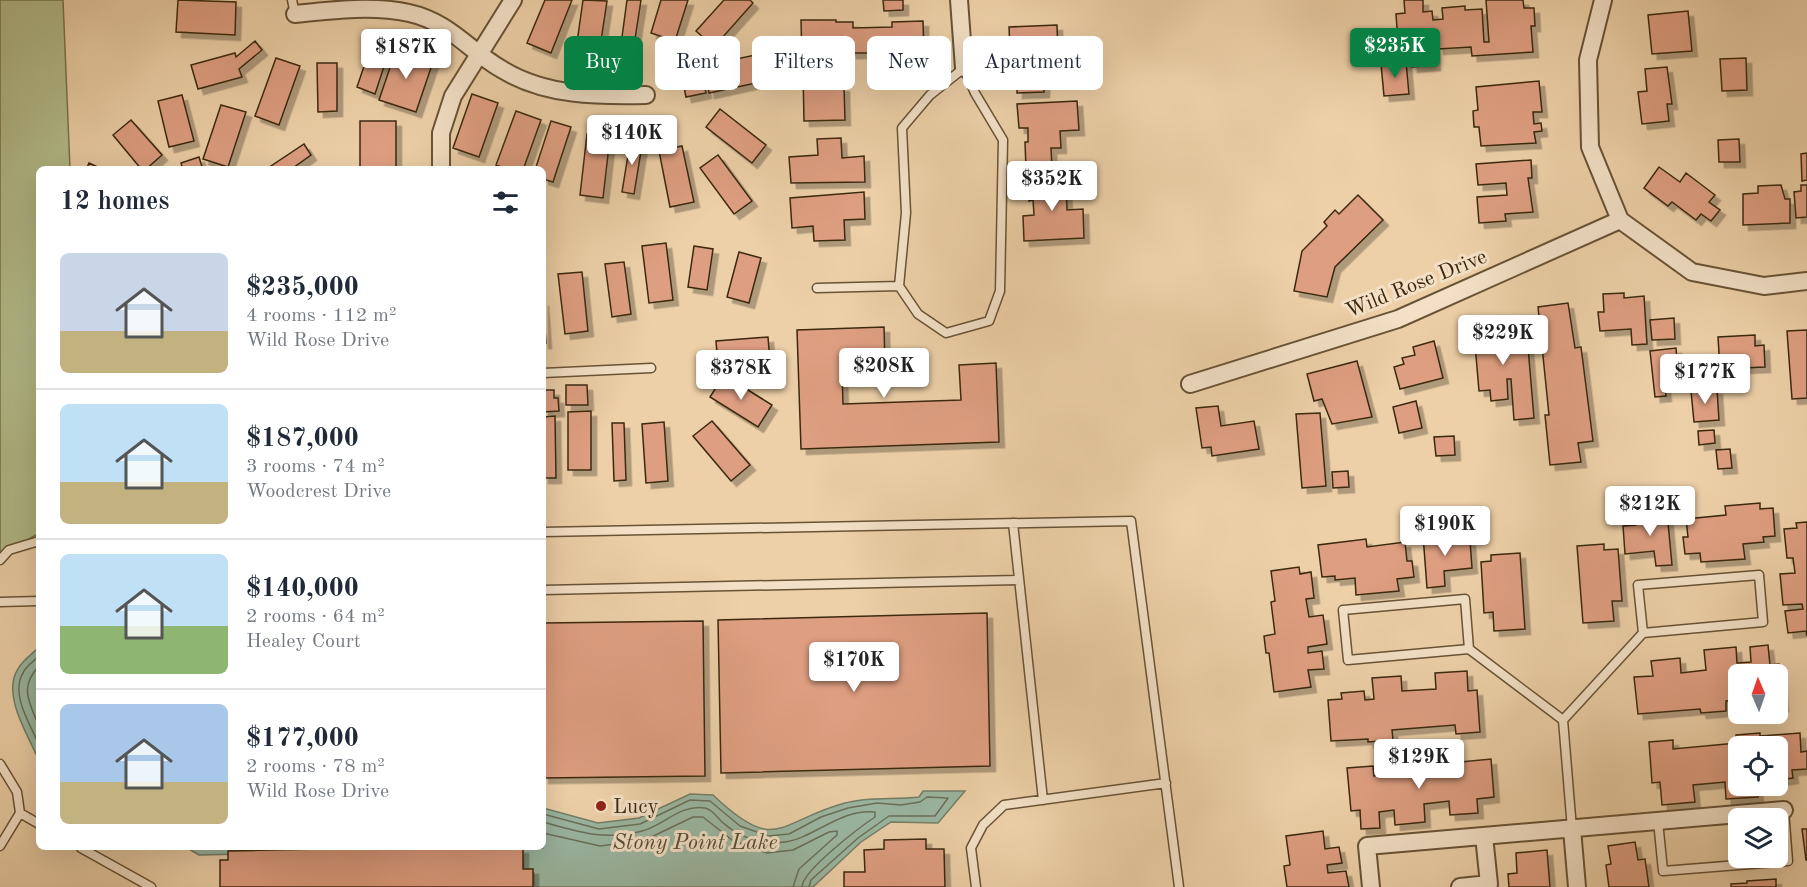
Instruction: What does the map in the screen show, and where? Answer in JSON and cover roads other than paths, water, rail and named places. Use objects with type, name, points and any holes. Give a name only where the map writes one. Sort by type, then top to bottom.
[{"type":"street","points":[[441,166],[441,133],[453,96],[513,0]]},
{"type":"street","points":[[959,0],[963,54]]},
{"type":"street","points":[[1603,0],[1588,60],[1590,147],[1620,220],[1692,272],[1764,286],[1807,281]]},
{"type":"street","points":[[293,7],[409,13],[450,29],[504,71],[557,91],[601,96],[646,95]]},
{"type":"street","name":"Wild Rose Drive","points":[[1190,384],[1398,319],[1620,220]]},
{"type":"street","points":[[1371,887],[1367,846],[1728,815]]},
{"type":"street","points":[[1572,829],[1577,887]]},
{"type":"street","points":[[1460,887],[1489,884],[1484,836]]},
{"type":"lane","points":[[963,69],[930,95],[902,129],[906,213],[899,286],[918,314],[946,333],[988,321],[1000,291],[1003,140],[974,90]]},
{"type":"lane","points":[[817,288],[899,286]]},
{"type":"lane","points":[[546,373],[651,368]]},
{"type":"lane","points":[[546,532],[1131,521],[1179,887]]},
{"type":"lane","points":[[1013,523],[1043,800]]},
{"type":"lane","points":[[0,560],[9,549],[36,542]]},
{"type":"lane","points":[[1572,829],[1563,720],[1643,633],[1763,622],[1759,575],[1638,585],[1643,633]]},
{"type":"lane","points":[[546,590],[1019,580]]},
{"type":"lane","points":[[1469,649],[1465,599],[1343,610],[1348,660],[1469,649],[1563,720]]},
{"type":"lane","points":[[0,602],[36,601]]},
{"type":"lane","points":[[0,764],[17,792],[20,813],[0,846]]},
{"type":"lane","points":[[976,887],[971,848],[983,825],[1004,805],[1166,783]]},
{"type":"lane","points":[[20,813],[36,822]]},
{"type":"lane","points":[[1658,821],[1662,871],[1728,866]]},
{"type":"lane","points":[[85,850],[151,887]]},
{"type":"water","points":[[36,650],[36,755],[18,715],[13,691],[14,679],[24,661]]},
{"type":"water","name":"Stony Point Lake","points":[[923,791],[965,791],[938,823],[891,822],[861,842],[813,887],[534,887],[534,873],[524,873],[523,850],[546,850],[546,809],[598,823],[639,818],[690,794],[713,795],[734,814],[751,825],[765,829],[778,829],[823,810],[854,801],[919,797]]},
{"type":"water","points":[[190,850],[430,850],[199,855]]},
{"type":"place","name":"Lucy","points":[[601,806]]}]
